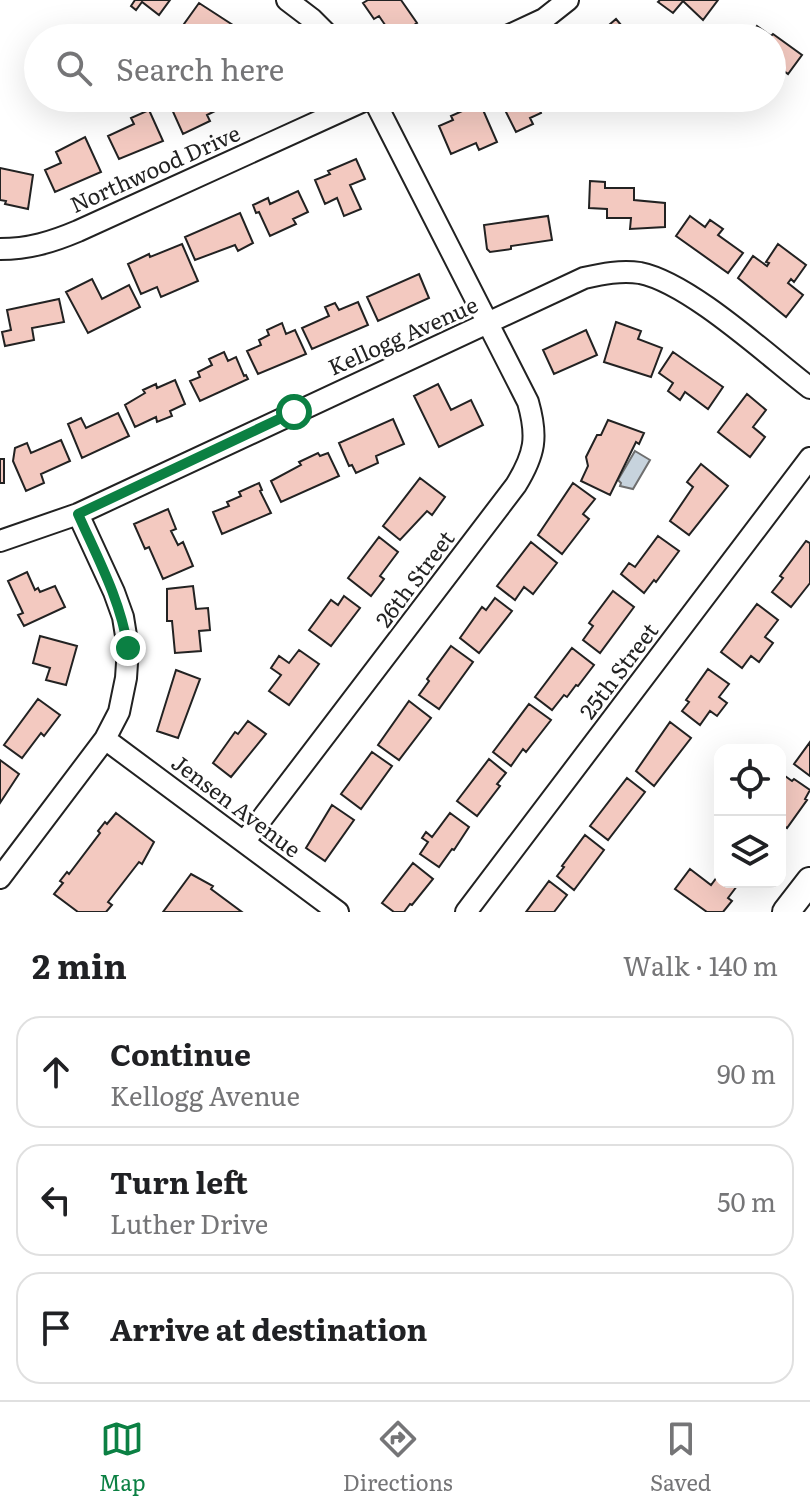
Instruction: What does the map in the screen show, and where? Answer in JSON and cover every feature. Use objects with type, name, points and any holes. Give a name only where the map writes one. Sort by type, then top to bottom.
[{"type":"main road","points":[[786,912],[810,881]]},
{"type":"street","points":[[287,0],[317,24]]},
{"type":"street","points":[[533,24],[568,0]]},
{"type":"street","name":"Northwood Drive","points":[[0,249],[21,249],[47,243],[78,231],[340,112]]},
{"type":"street","name":"26th Street","points":[[244,842],[507,498],[530,463],[534,442],[528,402],[378,112]]},
{"type":"street","name":"Kellogg Avenue","points":[[0,541],[78,514],[584,278],[609,272],[640,273],[665,282],[693,298],[810,388]]},
{"type":"street","name":"25th Street","points":[[466,912],[810,458]]},
{"type":"street","points":[[0,878],[105,739],[119,712],[128,648],[123,617],[78,514]]},
{"type":"street","name":"Jensen Avenue","points":[[105,739],[338,912]]},
{"type":"shaded area","points":[[635,451],[650,460],[633,489],[620,486],[618,480]]},
{"type":"building","points":[[135,0],[170,0],[159,15],[142,2],[136,10],[131,6]]},
{"type":"building","points":[[368,0],[401,0],[417,23],[384,24],[379,16],[374,19],[363,3]]},
{"type":"building","points":[[660,0],[718,0],[703,20],[683,1],[673,13],[658,2]]},
{"type":"building","points":[[199,3],[231,24],[184,24]]},
{"type":"building","points":[[786,43],[802,55],[788,74],[786,72]]},
{"type":"building","points":[[150,112],[163,141],[119,159],[108,136],[134,124],[131,118]]},
{"type":"building","points":[[173,112],[213,112],[207,115],[210,121],[183,134]]},
{"type":"building","points":[[460,112],[484,112],[497,142],[479,150],[476,143],[451,154],[439,126],[453,120],[451,116]]},
{"type":"building","points":[[506,112],[541,112],[530,118],[533,124],[516,132]]},
{"type":"building","points":[[85,137],[101,172],[55,192],[45,170],[61,163],[56,152]]},
{"type":"building","points":[[356,159],[365,179],[350,185],[361,209],[344,216],[337,198],[325,204],[315,180]]},
{"type":"building","points":[[0,168],[33,175],[28,209],[0,200]]},
{"type":"building","points":[[590,181],[605,182],[605,188],[634,188],[634,200],[665,203],[665,227],[630,229],[631,218],[607,218],[607,209],[589,208]]},
{"type":"building","points":[[298,191],[308,212],[293,219],[296,224],[270,236],[253,205],[268,198],[270,204]]},
{"type":"building","points":[[240,213],[253,243],[238,251],[235,245],[195,260],[185,237]]},
{"type":"building","points":[[548,216],[552,240],[490,252],[487,249],[484,225]]},
{"type":"building","points":[[690,216],[705,227],[710,220],[723,229],[718,235],[743,253],[728,273],[676,236]]},
{"type":"building","points":[[182,244],[198,281],[161,297],[157,287],[141,294],[128,264]]},
{"type":"building","points":[[778,244],[806,265],[794,282],[791,279],[788,283],[803,295],[786,317],[738,278],[753,256],[767,266],[769,263],[766,262]]},
{"type":"building","points":[[419,274],[429,298],[378,321],[367,297]]},
{"type":"building","points":[[92,279],[102,299],[129,285],[140,307],[88,333],[66,292]]},
{"type":"building","points":[[59,299],[64,322],[32,328],[34,340],[5,346],[2,332],[11,330],[7,310]]},
{"type":"building","points":[[358,302],[368,325],[312,349],[302,328],[329,316],[325,307],[335,303],[339,310]]},
{"type":"building","points":[[616,322],[641,331],[638,339],[662,348],[651,377],[604,362]]},
{"type":"building","points":[[282,323],[286,334],[295,330],[306,354],[258,374],[247,351],[261,345],[259,340],[269,335],[267,330]]},
{"type":"building","points":[[586,330],[597,355],[554,374],[543,350]]},
{"type":"building","points":[[224,352],[228,361],[236,357],[248,379],[200,401],[190,381],[200,377],[198,372],[212,365],[209,359]]},
{"type":"building","points":[[673,352],[723,387],[708,409],[685,392],[680,400],[668,391],[673,383],[659,373]]},
{"type":"building","points":[[175,380],[185,404],[170,411],[172,416],[157,422],[156,417],[135,427],[125,405],[145,393],[143,390]]},
{"type":"building","points":[[438,384],[451,410],[471,400],[483,425],[439,447],[414,396]]},
{"type":"building","points":[[747,394],[766,410],[753,427],[765,437],[750,457],[718,432]]},
{"type":"building","points":[[118,413],[129,436],[82,458],[68,424],[81,418],[86,428]]},
{"type":"building","points":[[393,419],[404,444],[376,456],[378,463],[356,473],[352,465],[349,466],[339,443]]},
{"type":"building","points":[[608,420],[644,433],[639,444],[636,442],[610,495],[581,481],[588,466],[586,457]]},
{"type":"building","points":[[61,440],[70,461],[41,474],[44,483],[26,491],[13,461],[15,448],[27,443],[31,453]]},
{"type":"building","points":[[318,453],[320,456],[328,453],[339,476],[281,502],[271,481]]},
{"type":"building","points":[[0,459],[4,459],[4,483],[0,483]]},
{"type":"building","points":[[701,464],[728,486],[689,535],[670,521],[693,487],[687,482]]},
{"type":"building","points":[[420,478],[445,497],[432,515],[427,511],[400,540],[383,526]]},
{"type":"building","points":[[259,483],[271,513],[222,534],[213,512],[229,506],[227,502],[241,496],[239,492]]},
{"type":"building","points":[[573,483],[595,499],[583,514],[589,519],[562,554],[538,535]]},
{"type":"building","points":[[168,509],[176,529],[171,531],[178,545],[183,542],[193,566],[163,579],[149,547],[145,549],[134,524]]},
{"type":"building","points":[[658,536],[679,551],[644,593],[621,574],[629,563],[635,567]]},
{"type":"building","points":[[379,537],[398,552],[380,576],[384,579],[371,596],[348,578]]},
{"type":"building","points":[[806,541],[810,543],[810,583],[791,607],[772,592]]},
{"type":"building","points":[[531,542],[557,563],[533,594],[524,587],[515,600],[497,586]]},
{"type":"building","points":[[27,572],[35,590],[38,588],[40,592],[55,586],[65,607],[24,626],[18,615],[23,613],[8,581]]},
{"type":"building","points":[[193,586],[196,609],[208,608],[210,630],[199,631],[201,651],[175,653],[172,621],[167,621],[167,589]]},
{"type":"building","points":[[613,591],[634,607],[600,653],[583,640],[593,626],[589,623]]},
{"type":"building","points":[[344,596],[360,608],[331,646],[309,630],[331,600],[338,605]]},
{"type":"building","points":[[495,598],[512,611],[479,653],[460,638],[482,607],[486,610]]},
{"type":"building","points":[[757,604],[778,620],[765,637],[773,643],[759,662],[751,656],[742,668],[721,652]]},
{"type":"building","points":[[40,636],[77,646],[66,685],[46,680],[50,668],[33,663]]},
{"type":"building","points":[[451,646],[473,662],[439,709],[419,695]]},
{"type":"building","points":[[572,648],[594,665],[578,686],[567,697],[564,695],[552,710],[535,697]]},
{"type":"building","points":[[299,650],[319,664],[289,705],[269,691],[281,675],[271,668],[279,656],[289,663]]},
{"type":"building","points":[[708,669],[729,684],[719,697],[727,703],[717,716],[710,711],[700,725],[682,711]]},
{"type":"building","points":[[176,670],[200,679],[178,738],[157,731]]},
{"type":"building","points":[[38,699],[60,715],[22,758],[4,745]]},
{"type":"building","points":[[409,701],[431,718],[399,760],[378,745]]},
{"type":"building","points":[[529,704],[551,720],[511,766],[493,752]]},
{"type":"building","points":[[248,721],[266,734],[231,777],[213,763],[235,732],[238,734]]},
{"type":"building","points":[[670,722],[691,738],[654,786],[636,771]]},
{"type":"building","points":[[810,742],[810,776],[794,764]]},
{"type":"building","points":[[372,752],[392,766],[361,809],[341,794]]},
{"type":"building","points":[[489,759],[506,773],[477,816],[457,801]]},
{"type":"building","points":[[0,760],[19,774],[0,803]]},
{"type":"building","points":[[786,777],[810,790],[807,800],[787,828]]},
{"type":"building","points":[[627,778],[645,792],[608,840],[590,826]]},
{"type":"building","points":[[332,805],[354,820],[325,861],[306,848]]},
{"type":"building","points":[[116,813],[154,842],[142,864],[139,862],[108,902],[112,905],[106,912],[78,912],[54,894],[63,883],[60,881],[67,872],[69,874],[100,833],[98,831]]},
{"type":"building","points":[[450,813],[469,827],[439,867],[420,854],[428,842],[422,838],[426,832],[432,837]]},
{"type":"building","points":[[585,835],[604,850],[574,890],[557,876]]},
{"type":"building","points":[[413,863],[433,879],[404,912],[394,912],[382,903]]},
{"type":"building","points":[[690,869],[711,885],[714,881],[714,888],[736,888],[728,898],[732,901],[723,912],[707,912],[675,889]]},
{"type":"building","points":[[191,874],[213,886],[211,889],[242,912],[163,912]]},
{"type":"building","points":[[549,881],[567,895],[554,912],[526,912]]},
{"type":"route","points":[[128,648],[123,617],[114,592],[78,514],[294,412]]}]
